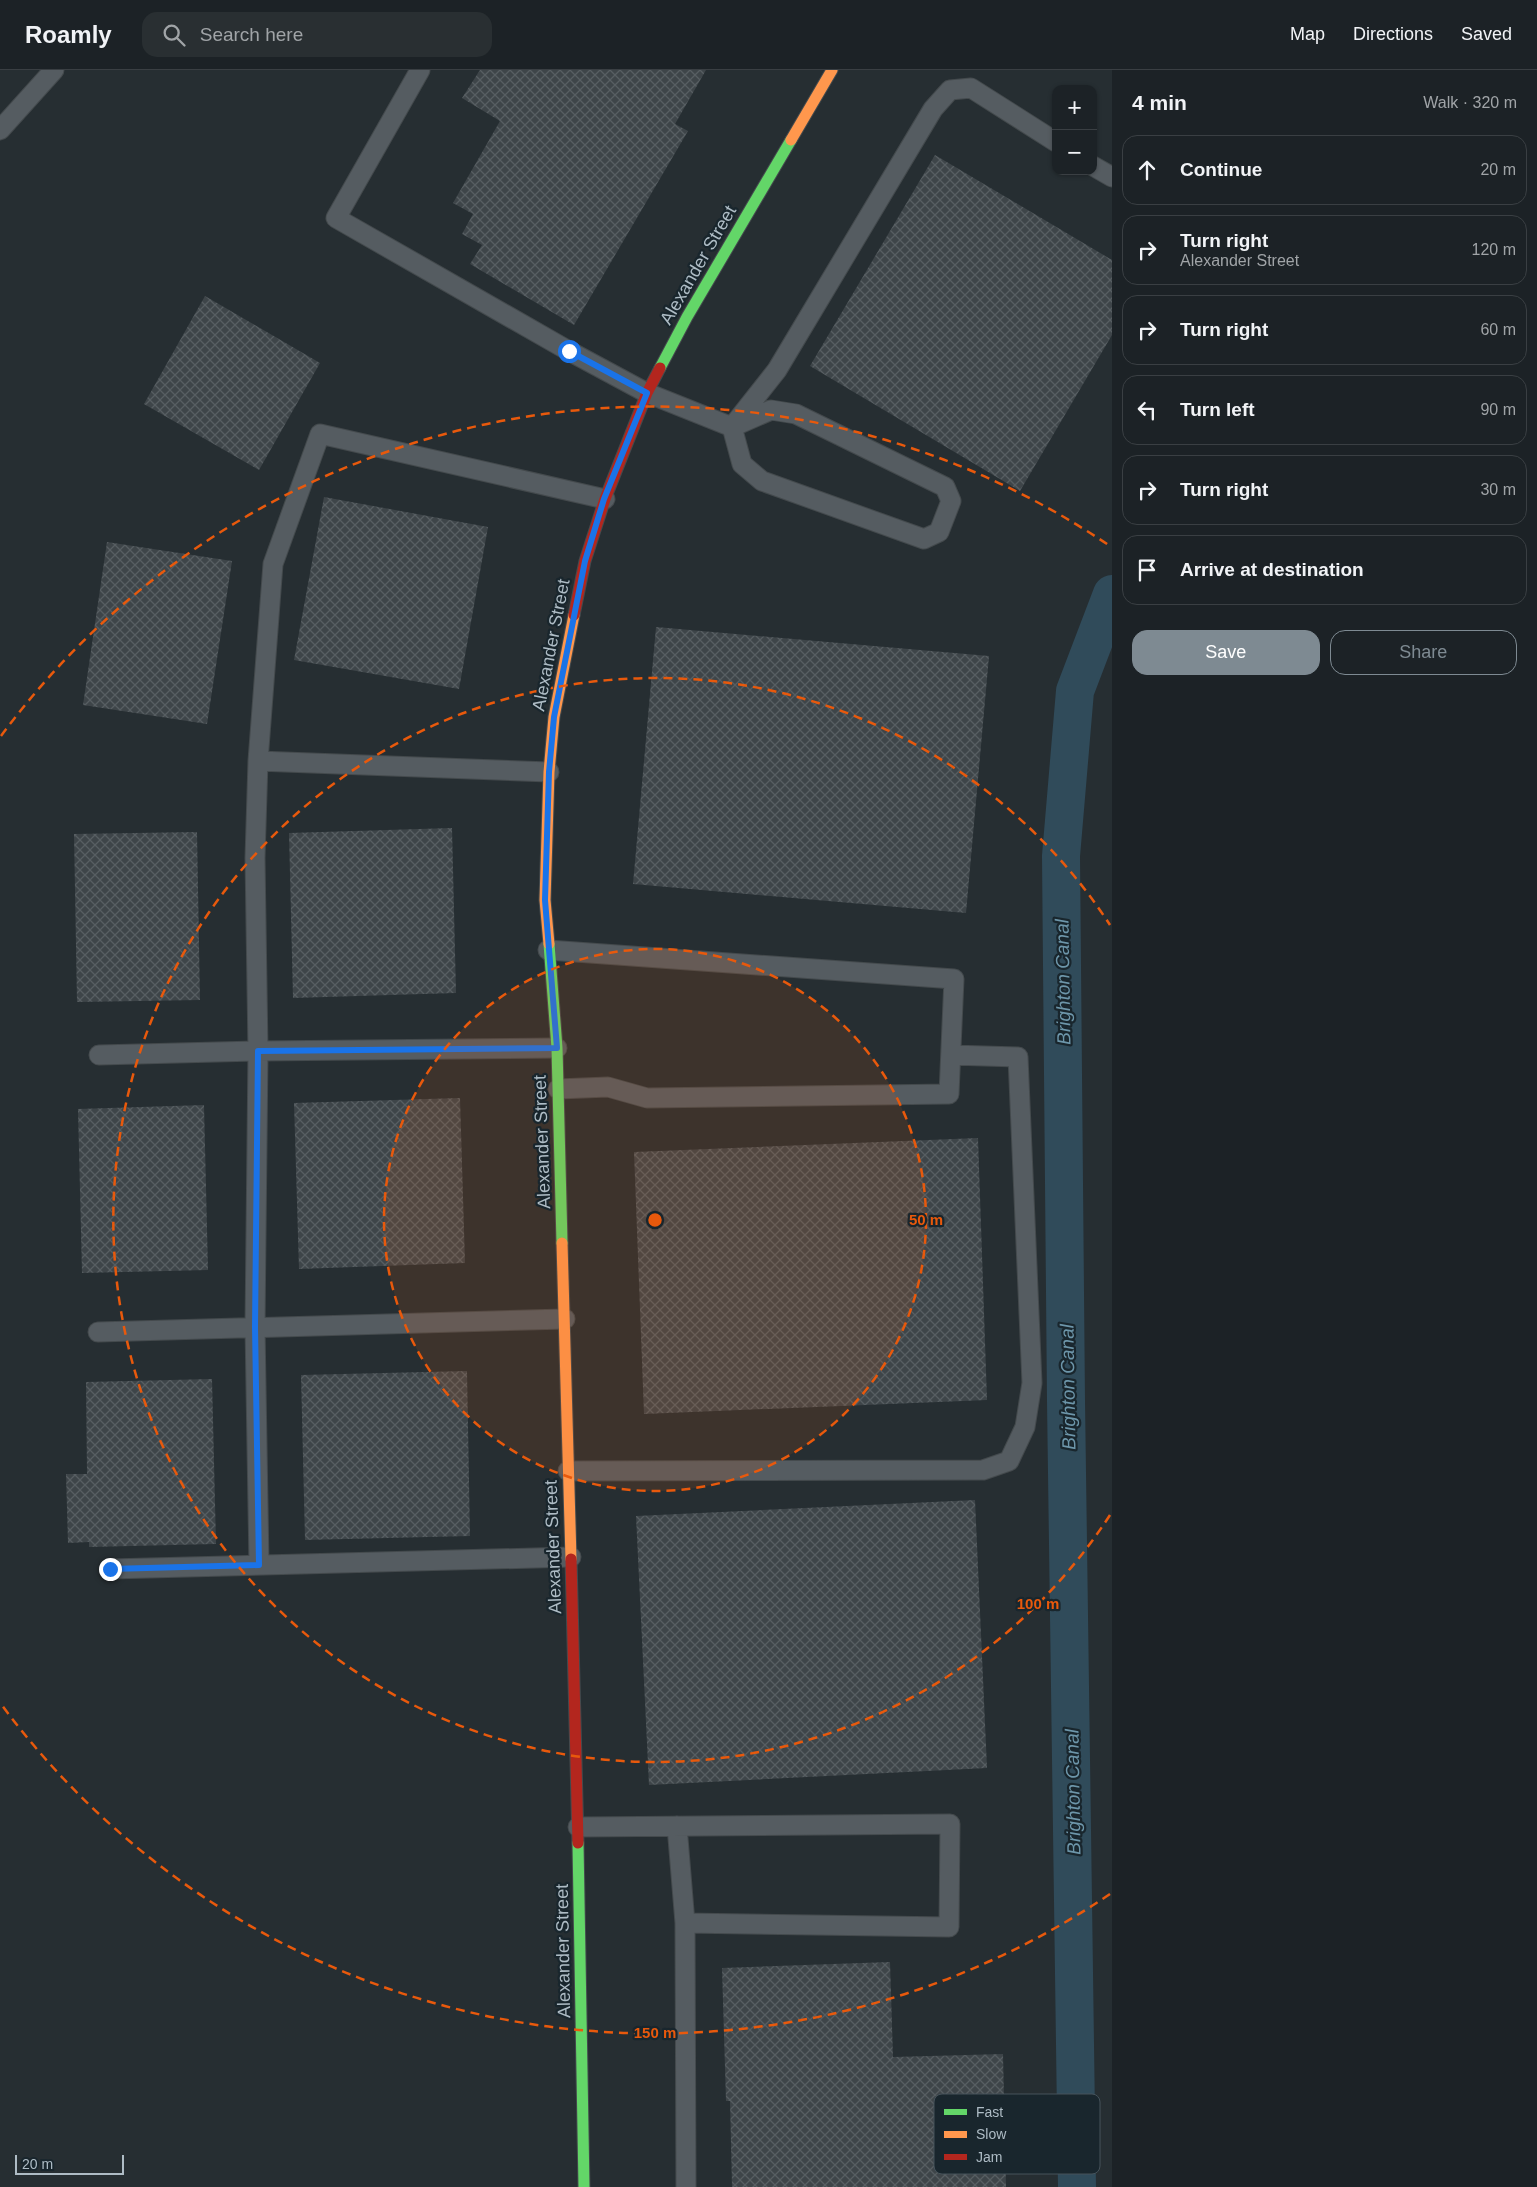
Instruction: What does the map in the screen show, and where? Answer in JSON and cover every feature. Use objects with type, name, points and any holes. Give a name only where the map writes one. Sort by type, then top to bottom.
[{"type":"street","name":"Alexander Street","points":[[584,2187],[578,1827],[557,1048],[545,900],[549,772],[554,717],[583,571],[604,499],[647,393],[687,317],[832,70]]},
{"type":"lane","points":[[0,130],[54,70]]},
{"type":"lane","points":[[420,70],[336,218],[569,351],[647,393],[732,427],[771,410],[796,414],[945,487],[951,501],[939,532],[924,539],[762,481],[742,464],[732,427]]},
{"type":"lane","points":[[732,427],[777,370],[933,109],[950,90],[971,88],[1052,139]]},
{"type":"lane","points":[[1097,168],[1112,177]]},
{"type":"lane","points":[[259,1565],[255,1327],[258,1051],[255,858],[258,761],[273,564],[320,434],[604,499]]},
{"type":"lane","points":[[258,761],[549,772]]},
{"type":"lane","points":[[548,950],[954,978],[950,1094],[647,1098],[608,1087],[558,1089]]},
{"type":"lane","points":[[99,1055],[258,1051],[557,1048]]},
{"type":"lane","points":[[568,1471],[983,1470],[1009,1461],[1024,1427],[1032,1383],[1018,1057],[951,1055]]},
{"type":"lane","points":[[98,1332],[564,1319]]},
{"type":"lane","points":[[110,1569],[571,1557]]},
{"type":"lane","points":[[578,1827],[950,1824],[949,1927],[685,1923]]},
{"type":"lane","points":[[678,1826],[685,1923],[686,2187]]},
{"type":"building","points":[[480,70],[706,70],[675,124],[688,131],[574,325],[470,264],[482,245],[462,234],[473,214],[453,203],[500,121],[462,98]]},
{"type":"building","points":[[935,155],[1112,260],[1112,335],[1020,491],[810,366]]},
{"type":"building","points":[[205,296],[320,363],[259,470],[144,404]]},
{"type":"building","points":[[324,497],[488,527],[459,689],[294,660]]},
{"type":"building","points":[[107,542],[232,561],[207,724],[83,705]]},
{"type":"building","points":[[656,627],[989,656],[966,913],[633,884]]},
{"type":"building","points":[[452,828],[456,993],[293,998],[289,833]]},
{"type":"building","points":[[197,832],[200,1000],[77,1002],[74,834]]},
{"type":"building","points":[[460,1098],[465,1263],[299,1269],[294,1103]]},
{"type":"building","points":[[204,1105],[208,1270],[82,1273],[78,1109]]},
{"type":"building","points":[[978,1138],[987,1400],[644,1414],[634,1152]]},
{"type":"building","points":[[467,1371],[470,1536],[305,1540],[301,1375]]},
{"type":"building","points":[[212,1379],[216,1544],[89,1547],[89,1542],[68,1543],[66,1474],[87,1474],[86,1382]]},
{"type":"building","points":[[975,1500],[987,1768],[649,1785],[636,1516]]},
{"type":"building","points":[[890,1962],[893,2057],[1003,2054],[1004,2094],[934,2094],[934,2174],[1006,2174],[1006,2187],[732,2187],[730,2101],[726,2101],[722,1968]]},
{"type":"waterway","name":"Brighton Canal","points":[[1076,2094],[1061,856],[1075,691],[1112,594]]},
{"type":"waterway","name":"Brighton Canal","points":[[1077,2174],[1077,2187]]},
{"type":"traffic: fast","points":[[660,368],[687,317],[791,140]]},
{"type":"traffic: fast","points":[[549,944],[557,1048],[562,1243]]},
{"type":"traffic: fast","points":[[578,1843],[584,2187]]},
{"type":"traffic: slow","points":[[791,140],[832,70]]},
{"type":"traffic: slow","points":[[549,944],[545,900],[549,772],[554,717],[574,615]]},
{"type":"traffic: slow","points":[[562,1243],[571,1559]]},
{"type":"traffic: jam","points":[[574,615],[585,561],[605,499],[647,393],[660,368]]},
{"type":"traffic: jam","points":[[571,1559],[578,1843]]},
{"type":"route","points":[[110,1569],[259,1565],[255,1327],[258,1051],[557,1048],[545,900],[549,772],[554,717],[585,561],[604,499],[647,393],[569,351]]}]
